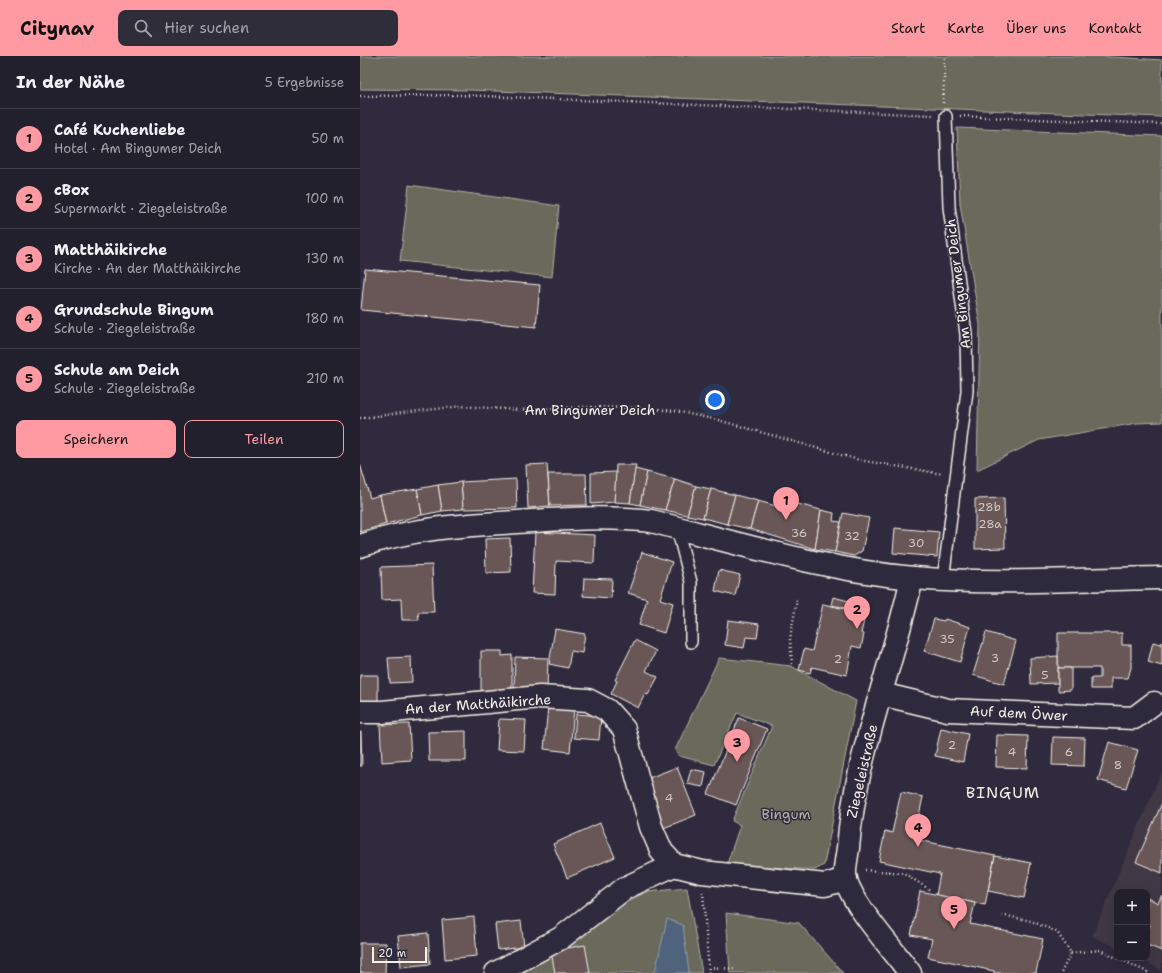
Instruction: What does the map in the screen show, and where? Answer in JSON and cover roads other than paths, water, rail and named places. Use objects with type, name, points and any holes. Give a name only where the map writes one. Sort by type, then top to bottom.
[{"type":"street","points":[[360,546],[375,540],[440,527],[530,521],[624,518],[651,521],[817,562],[861,571],[912,578],[944,580],[1162,578]]},
{"type":"street","name":"Ziegeleistraße","points":[[846,880],[853,799],[860,764],[903,618],[912,578]]},
{"type":"street","name":"Auf dem Öwer","points":[[881,694],[948,710],[1134,718],[1154,703]]},
{"type":"street","name":"An der Matthäikirche","points":[[360,712],[382,712],[540,698],[588,700],[607,710],[624,729],[651,827],[662,852],[674,865]]},
{"type":"street","points":[[496,973],[561,938],[625,888],[674,865],[702,872],[825,885],[846,880],[865,913],[910,973]]},
{"type":"lane","name":"Am Bingumer Deich","points":[[944,580],[967,391],[966,334],[949,207],[945,111]]},
{"type":"lane","points":[[677,528],[691,582],[691,642]]},
{"type":"water","points":[[667,919],[683,925],[689,973],[655,973]]},
{"type":"place","name":"Café Kuchenliebe","points":[[786,520]]},
{"type":"place","name":"cBox","points":[[857,629]]},
{"type":"place","name":"Matthäikirche","points":[[737,762]]},
{"type":"place","name":"Grundschule Bingum","points":[[918,847]]},
{"type":"place","name":"Schule am Deich","points":[[954,929]]},
{"type":"district","name":"BINGUM","points":[[1003,792]]},
{"type":"park label","name":"Bingum","points":[[786,814]]}]
